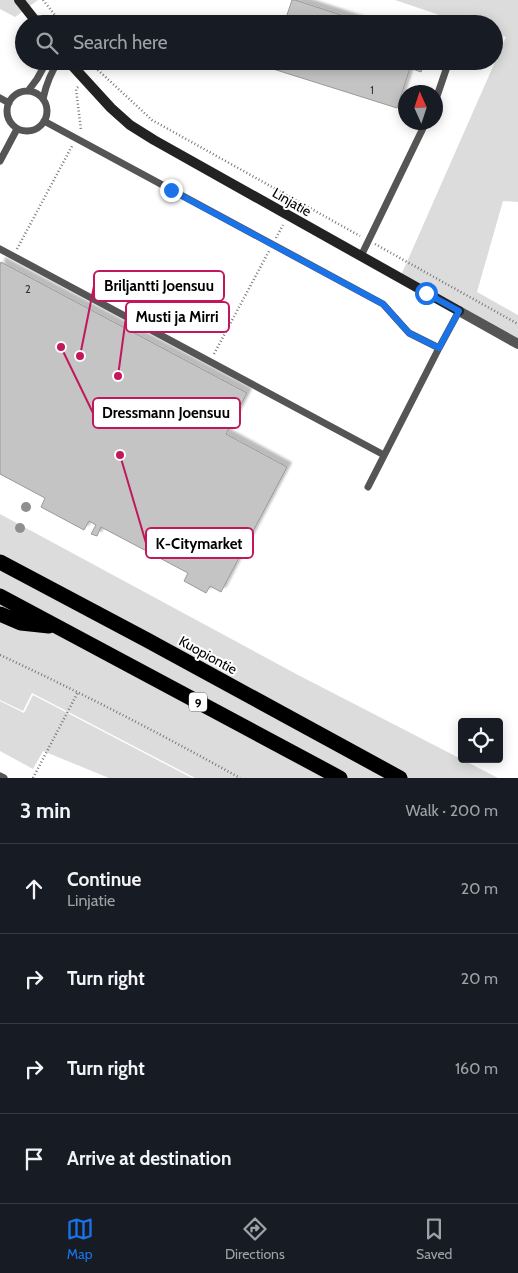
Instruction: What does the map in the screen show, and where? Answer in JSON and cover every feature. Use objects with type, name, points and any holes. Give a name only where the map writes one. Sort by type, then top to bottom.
[{"type":"highway","name":"Kuopiontie","points":[[0,562],[400,778]]},
{"type":"highway","name":"9","points":[[0,596],[340,778]]},
{"type":"highway","points":[[0,614],[21,623],[57,626]]},
{"type":"street","points":[[20,0],[31,15]]},
{"type":"street","name":"Linjatie","points":[[77,70],[111,108],[130,125],[154,140],[518,344]]},
{"type":"lane","points":[[28,91],[42,70]]},
{"type":"lane","points":[[43,99],[52,70]]},
{"type":"lane","points":[[441,85],[447,70]]},
{"type":"lane","points":[[28,91],[34,92],[43,99],[47,110],[41,126],[27,131],[17,129],[12,125],[7,109],[9,103],[17,94],[28,91]]},
{"type":"lane","points":[[0,98],[9,103]]},
{"type":"lane","points":[[44,122],[383,304],[409,333],[439,348]]},
{"type":"lane","points":[[0,161],[17,129]]},
{"type":"lane","points":[[361,256],[422,130]]},
{"type":"lane","points":[[0,249],[384,456]]},
{"type":"lane","points":[[368,487],[459,311]]},
{"type":"lane","points":[[0,776],[4,778]]},
{"type":"path","points":[[43,0],[55,15]]},
{"type":"path","points":[[13,256],[81,130],[76,89],[98,70],[152,120],[518,324]]},
{"type":"path","points":[[210,362],[281,228]]},
{"type":"path","points":[[0,655],[78,692],[240,778]]},
{"type":"path","points":[[34,778],[78,692]]},
{"type":"shaded area","points":[[0,0],[38,0],[15,15],[15,17],[0,9]]},
{"type":"shaded area","points":[[395,0],[518,0],[518,202],[503,201],[477,292],[518,315],[518,347],[399,280],[491,70],[503,70],[503,44],[506,37],[503,36],[503,15],[439,15]]},
{"type":"shaded area","points":[[0,514],[300,676],[458,757],[458,763],[469,763],[498,778],[195,778],[32,693],[23,711],[0,700]]},
{"type":"shaded area","points":[[33,695],[192,778],[109,778],[43,751],[33,769],[0,751],[0,701],[24,713]]},
{"type":"building","points":[[292,0],[295,0],[341,15],[287,15]]},
{"type":"building","points":[[276,70],[409,70],[404,85],[398,85],[397,108]]},
{"type":"building","points":[[1,262],[247,393],[226,434],[287,467],[221,592],[210,586],[206,593],[184,581],[188,573],[101,527],[97,536],[91,534],[96,525],[89,521],[84,530],[41,507],[45,498],[0,474]]},
{"type":"place","name":"Dressmann Joensuu","points":[[61,347]]},
{"type":"place","name":"Briljantti Joensuu","points":[[80,356]]},
{"type":"place","name":"Musti ja Mirri","points":[[118,376]]},
{"type":"place","name":"K-Citymarket","points":[[120,455]]},
{"type":"route","points":[[171,190],[383,304],[409,333],[439,348],[459,311],[426,293]]}]
